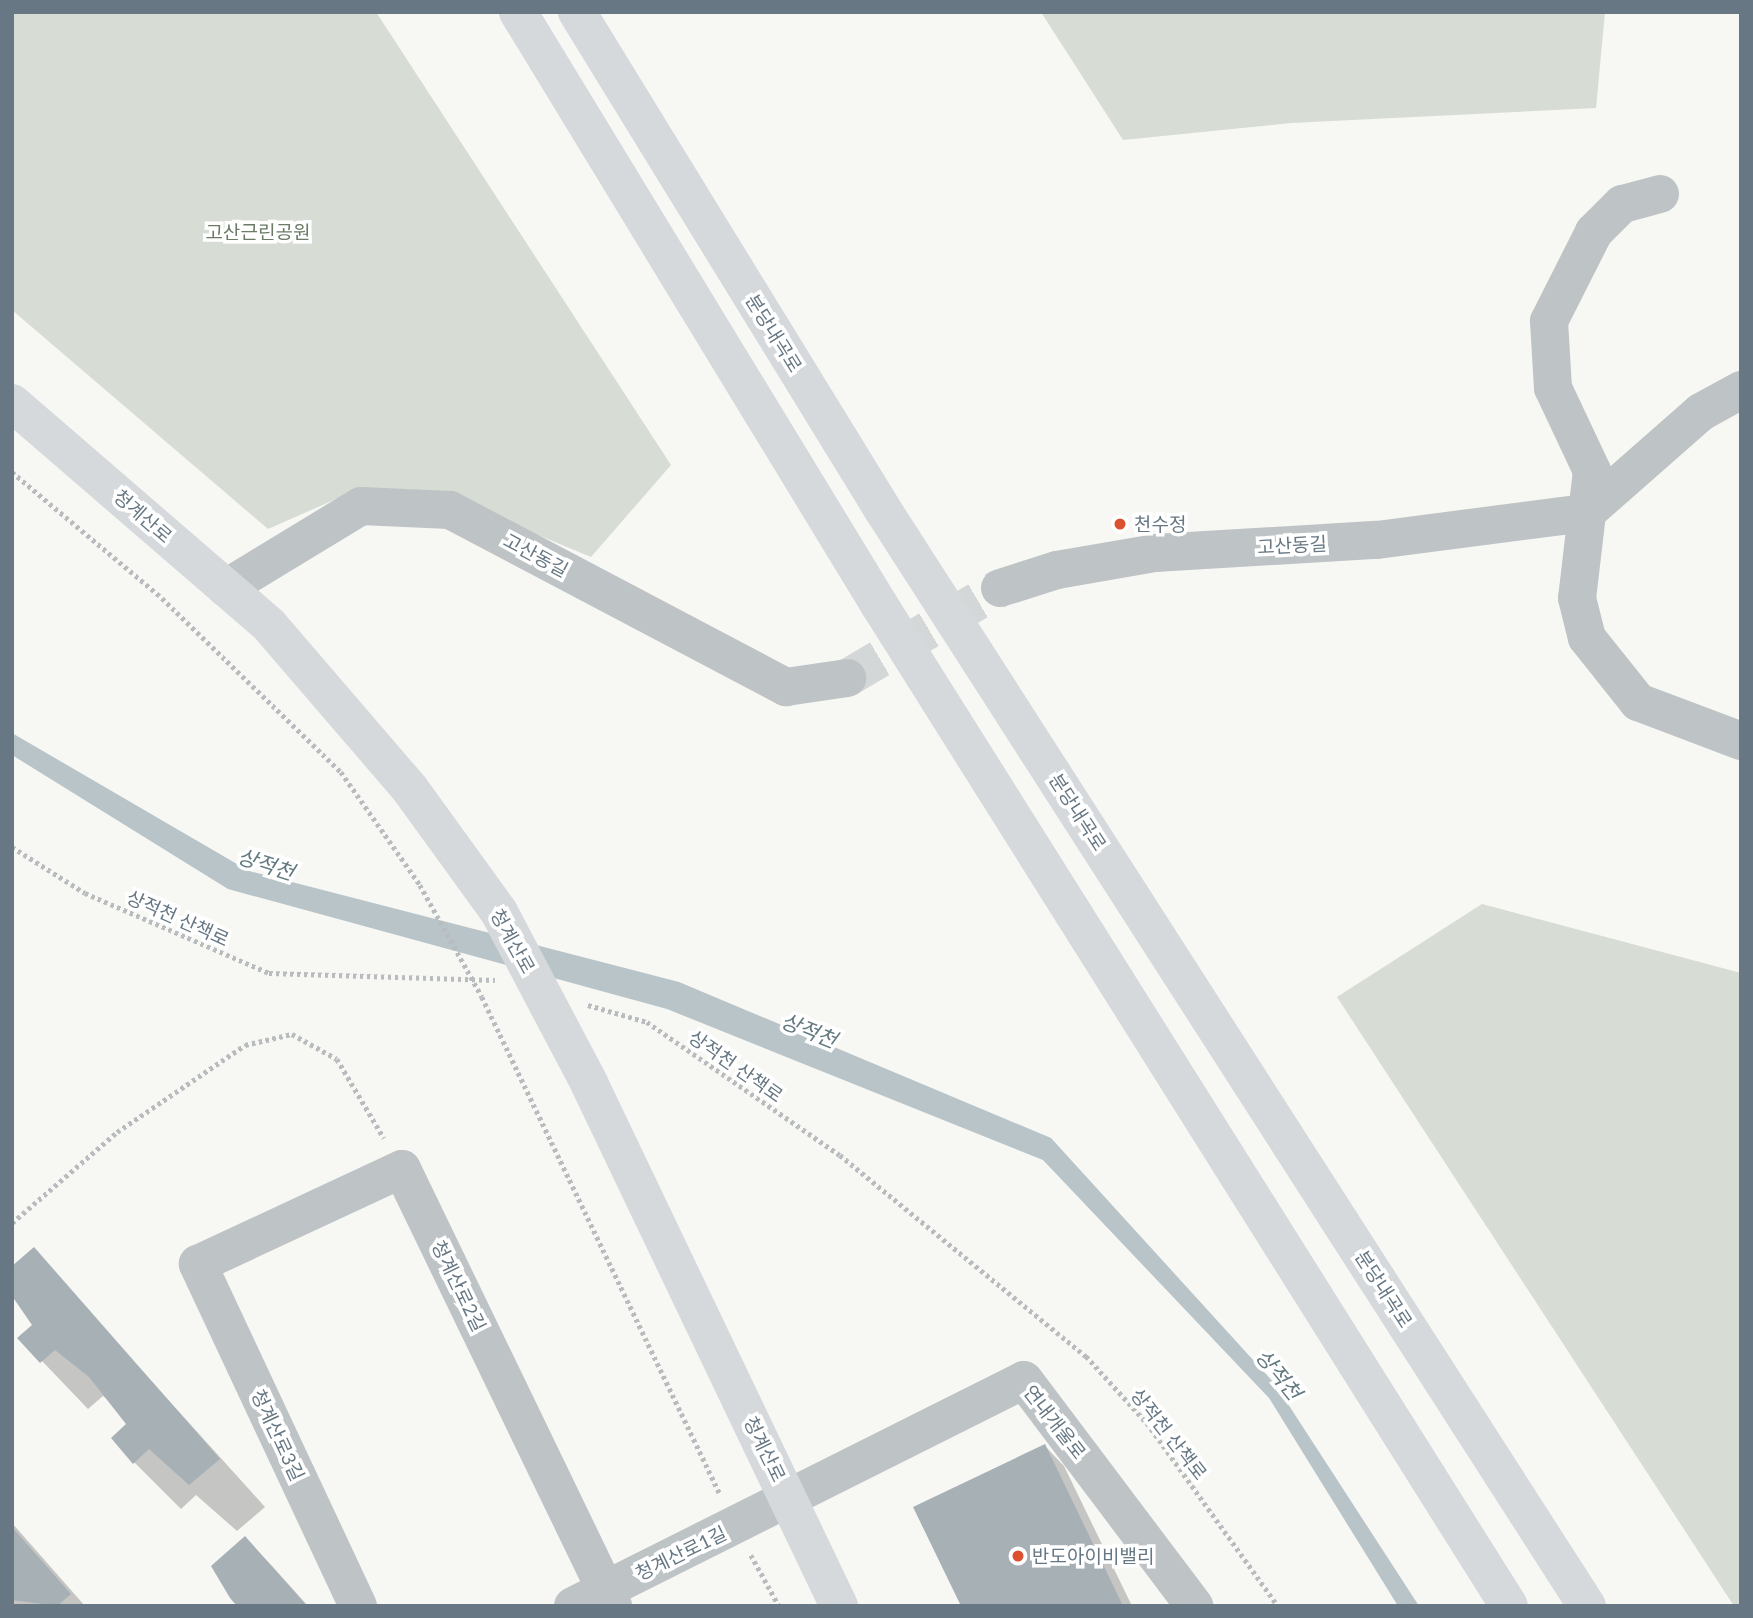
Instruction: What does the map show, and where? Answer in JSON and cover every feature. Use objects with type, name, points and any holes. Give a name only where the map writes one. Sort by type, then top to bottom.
[{"type":"main road","points":[[510,12],[544,55]]},
{"type":"main road","points":[[518,12],[894,629],[1509,1606]]},
{"type":"main road","name":"분당내곡로","points":[[580,18],[883,510],[1587,1606]]},
{"type":"main road","name":"청계산로","points":[[12,403],[269,625],[410,789],[499,912],[589,1083],[839,1606]]},
{"type":"street","points":[[1660,194],[1622,204],[1594,232],[1549,321],[1553,388],[1592,471],[1577,598],[1587,638],[1638,702],[1741,741]]},
{"type":"street","points":[[1586,513],[1702,411],[1741,390]]},
{"type":"street","name":"고산동길","points":[[226,588],[360,506],[450,510],[786,687],[846,678]]},
{"type":"street","name":"고산동길","points":[[1000,588],[1057,570],[1155,553],[1377,540],[1586,513]]},
{"type":"street","name":"청계산로3길","points":[[358,1606],[198,1264],[402,1169]]},
{"type":"street","name":"청계산로2길","points":[[402,1169],[597,1600]]},
{"type":"street","name":"연내개울로","points":[[789,1501],[1024,1380],[1194,1606]]},
{"type":"street","name":"청계산로1길","points":[[597,1600],[789,1501]]},
{"type":"path","points":[[12,472],[162,598],[341,772],[420,885],[480,994],[736,1527],[779,1606]]},
{"type":"path","name":"상적천 산책로","points":[[12,847],[85,892],[269,973],[501,982]]},
{"type":"path","name":"상적천 산책로","points":[[581,1003],[647,1022],[840,1155],[1086,1356],[1147,1423],[1278,1606]]},
{"type":"path","points":[[12,1223],[117,1132],[245,1045],[292,1034],[337,1059],[402,1169]]},
{"type":"green space","name":"고산근린공원","points":[[12,12],[376,12],[671,465],[591,557],[439,494],[359,489],[268,529],[12,310]]},
{"type":"green space","points":[[1041,12],[1605,12],[1596,108],[1291,123],[1123,140]]},
{"type":"green space","points":[[1482,904],[1741,973],[1741,1606],[1734,1606],[1337,997]]},
{"type":"shaded area","points":[[12,733],[249,871],[679,982],[1051,1138],[1275,1384],[1419,1606],[1398,1606],[1269,1398],[1043,1160],[667,1009],[228,889],[12,755]]},
{"type":"building","points":[[34,1247],[220,1459],[189,1485],[149,1449],[133,1464],[111,1438],[126,1424],[89,1377],[55,1350],[40,1363],[17,1338],[32,1325],[12,1296],[12,1266]]},
{"type":"building","name":"반도아이비밸리","points":[[1045,1444],[1123,1606],[961,1606],[913,1507]]},
{"type":"building","points":[[12,1527],[71,1594],[57,1606],[12,1600]]},
{"type":"building","points":[[245,1536],[307,1606],[237,1606],[211,1566]]},
{"type":"tunnel","points":[[847,678],[1000,588]]},
{"type":"place","name":"천수정","points":[[1120,524]]},
{"type":"place","name":"반도아이비밸리","points":[[1018,1556]]},
{"type":"water label","name":"상적천","points":[[266,864]]},
{"type":"water label","name":"상적천","points":[[809,1030]]},
{"type":"water label","name":"상적천","points":[[1279,1374]]}]
